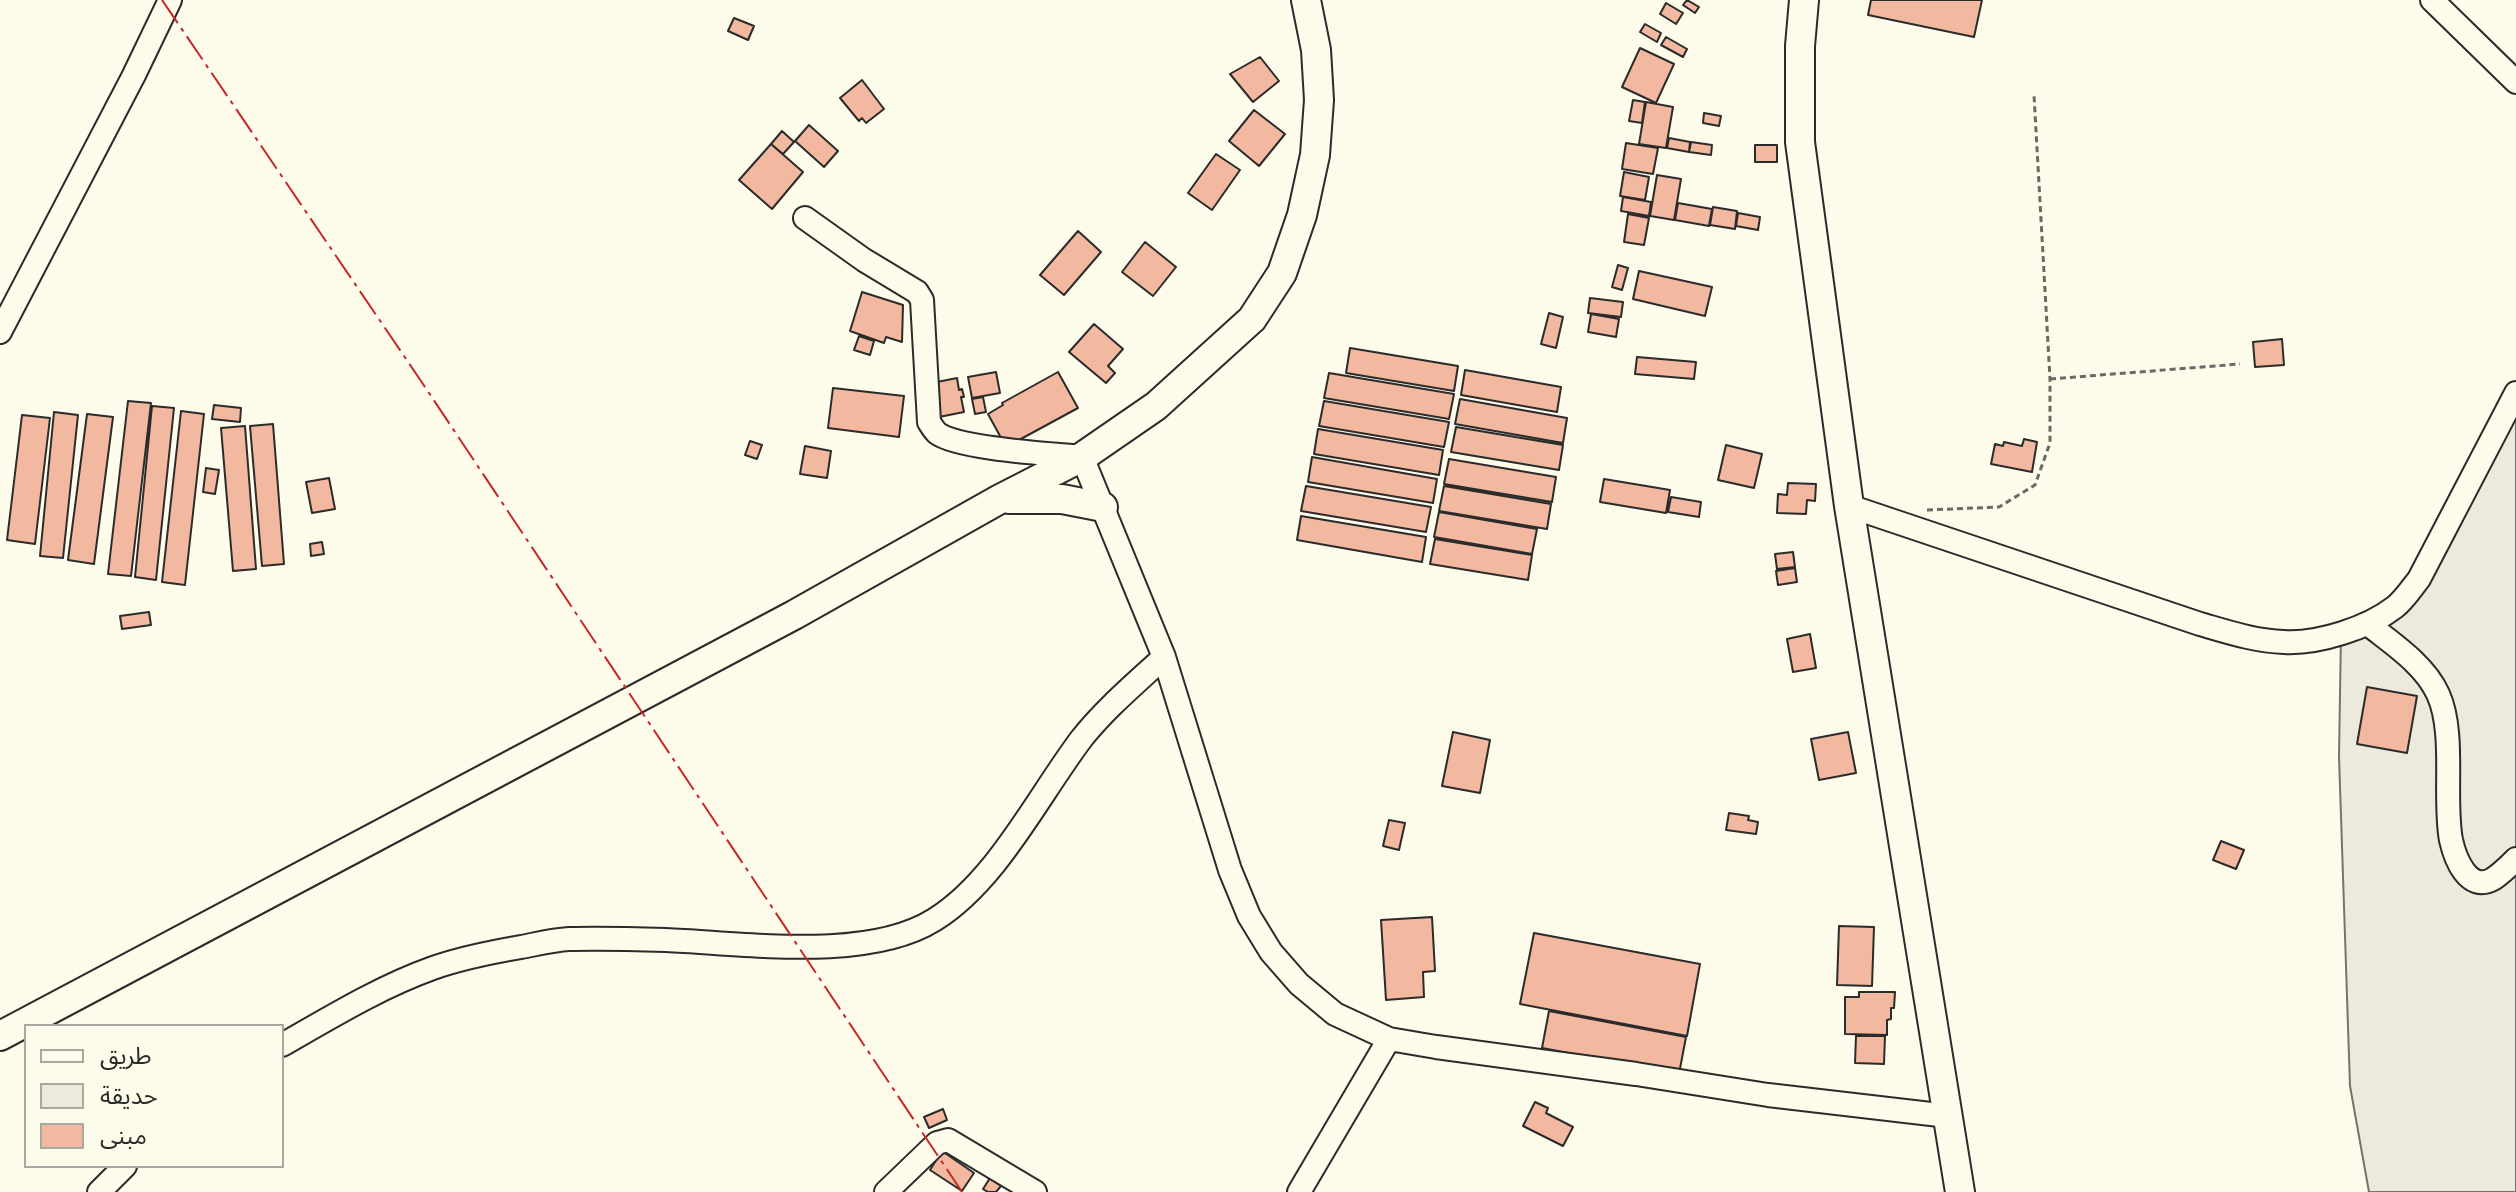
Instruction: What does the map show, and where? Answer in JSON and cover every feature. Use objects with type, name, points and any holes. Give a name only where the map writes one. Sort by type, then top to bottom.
[{"type":"main road","points":[[0,1036],[794,615],[1000,499],[1082,457],[1156,406],[1252,319],[1282,273],[1302,215],[1315,155],[1319,100],[1317,62],[1306,0]]},
{"type":"main road","points":[[1804,0],[1800,46],[1800,142],[1849,506],[1960,1192]]},
{"type":"main road","points":[[1000,499],[1062,499],[1103,507]]},
{"type":"street","points":[[0,332],[170,0]]},
{"type":"street","points":[[2432,0],[2516,82]]},
{"type":"street","points":[[805,218],[864,260],[917,292],[922,300],[929,422],[934,431],[946,438],[1002,449],[1082,457],[1164,657],[1230,870],[1249,916],[1271,952],[1299,984],[1335,1014],[1389,1039],[1768,1095],[1948,1116]]},
{"type":"street","points":[[1849,506],[2250,639],[2287,643],[2319,638],[2369,625],[2397,606],[2419,579],[2516,393]]},
{"type":"street","points":[[2369,625],[2431,680],[2439,696],[2445,717],[2451,838],[2458,864],[2470,879],[2481,882],[2491,880],[2516,859]]},
{"type":"street","points":[[284,1044],[357,1002],[433,968],[566,939],[666,940],[772,948],[853,944],[903,935],[935,920],[970,890],[1007,847],[1083,737],[1164,657]]},
{"type":"street","points":[[1299,1192],[1389,1039]]},
{"type":"street","points":[[886,1192],[937,1143],[948,1140],[1035,1192]]},
{"type":"street","points":[[99,1192],[123,1168]]},
{"type":"path","points":[[1891,520],[1930,509],[1999,507],[2035,485],[2050,443],[2050,379],[2034,95]]},
{"type":"path","points":[[2050,379],[2240,364]]},
{"type":"green space","points":[[2516,401],[2516,1192],[2369,1192],[2350,1086],[2339,756],[2341,633],[2397,606]]},
{"type":"building","points":[[1687,0],[1699,7],[1695,13],[1683,5]]},
{"type":"building","points":[[1871,0],[1982,0],[1974,37],[1868,15]]},
{"type":"building","points":[[1666,3],[1683,13],[1676,24],[1660,14]]},
{"type":"building","points":[[734,18],[754,26],[748,40],[728,31]]},
{"type":"building","points":[[1645,24],[1661,33],[1657,42],[1640,32]]},
{"type":"building","points":[[1666,37],[1687,49],[1683,57],[1661,45]]},
{"type":"building","points":[[1640,48],[1674,64],[1656,103],[1622,87]]},
{"type":"building","points":[[1260,57],[1279,81],[1253,102],[1230,74]]},
{"type":"building","points":[[862,80],[884,109],[866,123],[862,118],[859,121],[840,98]]},
{"type":"building","points":[[1633,100],[1645,102],[1642,123],[1629,121]]},
{"type":"building","points":[[1646,102],[1673,107],[1666,148],[1639,144]]},
{"type":"building","points":[[1254,110],[1285,134],[1259,166],[1229,141]]},
{"type":"building","points":[[1704,113],[1721,116],[1719,126],[1703,123]]},
{"type":"building","points":[[809,125],[838,151],[824,167],[795,141]]},
{"type":"building","points":[[782,131],[794,142],[783,154],[771,144]]},
{"type":"building","points":[[1669,138],[1690,142],[1689,152],[1667,148]]},
{"type":"building","points":[[1691,142],[1712,145],[1711,155],[1689,152]]},
{"type":"building","points":[[1626,143],[1658,148],[1653,174],[1622,169]]},
{"type":"building","points":[[771,144],[803,172],[772,209],[739,180]]},
{"type":"building","points":[[1755,145],[1777,145],[1777,162],[1755,162]]},
{"type":"building","points":[[1216,154],[1240,170],[1212,210],[1188,193]]},
{"type":"building","points":[[1624,172],[1649,177],[1645,200],[1620,196]]},
{"type":"building","points":[[1657,175],[1681,179],[1674,220],[1650,216]]},
{"type":"building","points":[[1623,197],[1651,202],[1649,216],[1621,211]]},
{"type":"building","points":[[1678,203],[1712,209],[1709,226],[1675,220]]},
{"type":"building","points":[[1713,207],[1737,211],[1735,229],[1710,225]]},
{"type":"building","points":[[1738,213],[1760,217],[1758,230],[1736,226]]},
{"type":"building","points":[[1628,214],[1649,218],[1644,245],[1624,242]]},
{"type":"building","points":[[1078,231],[1101,252],[1064,295],[1040,275]]},
{"type":"building","points":[[1145,242],[1176,267],[1153,296],[1122,272]]},
{"type":"building","points":[[1618,265],[1628,268],[1622,290],[1612,287]]},
{"type":"building","points":[[1639,271],[1712,287],[1705,316],[1633,299]]},
{"type":"building","points":[[862,292],[903,305],[902,342],[886,337],[884,343],[850,331]]},
{"type":"building","points":[[1590,298],[1623,302],[1621,317],[1588,313]]},
{"type":"building","points":[[1549,313],[1563,317],[1556,348],[1541,344]]},
{"type":"building","points":[[1591,314],[1619,319],[1616,337],[1588,332]]},
{"type":"building","points":[[1094,324],[1123,349],[1108,366],[1115,373],[1106,383],[1069,352]]},
{"type":"building","points":[[859,336],[874,341],[870,355],[854,350]]},
{"type":"building","points":[[2282,339],[2284,365],[2255,367],[2253,342]]},
{"type":"building","points":[[1350,348],[1458,366],[1454,391],[1346,373]]},
{"type":"building","points":[[1637,357],[1696,362],[1694,379],[1635,374]]},
{"type":"building","points":[[1465,370],[1561,387],[1557,412],[1461,395]]},
{"type":"building","points":[[996,372],[1000,393],[972,398],[968,377]]},
{"type":"building","points":[[1058,372],[1078,408],[1006,447],[988,414]]},
{"type":"building","points":[[1329,373],[1454,394],[1449,419],[1324,398]]},
{"type":"building","points":[[957,378],[964,397],[961,397],[964,412],[939,417],[932,383]]},
{"type":"building","points":[[833,388],[904,396],[899,437],[828,428]]},
{"type":"building","points":[[983,397],[986,412],[975,414],[972,399]]},
{"type":"building","points":[[1460,399],[1567,418],[1563,443],[1455,424]]},
{"type":"building","points":[[128,401],[151,403],[131,576],[108,574]]},
{"type":"building","points":[[1324,401],[1449,422],[1444,447],[1319,426]]},
{"type":"building","points":[[214,405],[241,408],[240,422],[212,419]]},
{"type":"building","points":[[152,406],[174,408],[156,580],[135,577]]},
{"type":"building","points":[[181,411],[204,414],[185,585],[162,582]]},
{"type":"building","points":[[54,412],[78,415],[63,558],[40,556]]},
{"type":"building","points":[[87,414],[113,417],[94,564],[68,560]]},
{"type":"building","points":[[22,415],[50,418],[35,544],[7,540]]},
{"type":"building","points":[[273,424],[284,564],[262,566],[250,426]]},
{"type":"building","points":[[245,426],[256,569],[233,571],[221,428]]},
{"type":"building","points":[[1456,427],[1563,445],[1559,470],[1451,452]]},
{"type":"building","points":[[1318,429],[1443,450],[1439,475],[1314,454]]},
{"type":"building","points":[[2024,439],[2037,442],[2032,472],[1991,464],[1995,444],[2003,446],[2004,442],[2022,446]]},
{"type":"building","points":[[750,441],[762,445],[757,459],[745,455]]},
{"type":"building","points":[[1726,445],[1762,454],[1754,488],[1718,480]]},
{"type":"building","points":[[805,446],[831,451],[827,478],[800,474]]},
{"type":"building","points":[[1312,457],[1437,479],[1433,503],[1308,482]]},
{"type":"building","points":[[1449,459],[1556,477],[1552,502],[1444,484]]},
{"type":"building","points":[[206,468],[219,470],[215,494],[203,492]]},
{"type":"building","points":[[329,478],[335,509],[312,513],[306,482]]},
{"type":"building","points":[[1604,479],[1670,490],[1666,513],[1600,502]]},
{"type":"building","points":[[1788,483],[1816,484],[1815,501],[1807,500],[1806,514],[1777,513],[1778,494],[1787,495]]},
{"type":"building","points":[[1306,486],[1431,507],[1426,532],[1301,511]]},
{"type":"building","points":[[1444,486],[1551,504],[1547,529],[1439,511]]},
{"type":"building","points":[[1671,497],[1701,502],[1699,517],[1668,512]]},
{"type":"building","points":[[1439,512],[1537,529],[1532,554],[1434,537]]},
{"type":"building","points":[[1301,516],[1426,537],[1422,562],[1297,540]]},
{"type":"building","points":[[1435,539],[1532,555],[1528,580],[1430,564]]},
{"type":"building","points":[[322,542],[324,554],[311,556],[310,544]]},
{"type":"building","points":[[1793,552],[1795,567],[1777,569],[1775,554]]},
{"type":"building","points":[[1795,568],[1797,582],[1778,585],[1776,571]]},
{"type":"building","points":[[149,612],[151,625],[122,629],[120,616]]},
{"type":"building","points":[[1810,634],[1816,668],[1793,672],[1787,639]]},
{"type":"building","points":[[2367,687],[2417,696],[2407,753],[2357,744]]},
{"type":"building","points":[[1453,732],[1490,740],[1480,793],[1442,786]]},
{"type":"building","points":[[1848,732],[1856,773],[1819,780],[1811,739]]},
{"type":"building","points":[[1729,813],[1749,816],[1748,820],[1758,822],[1756,834],[1726,830]]},
{"type":"building","points":[[1389,820],[1405,823],[1399,850],[1383,846]]},
{"type":"building","points":[[2221,841],[2244,850],[2236,869],[2213,860]]},
{"type":"building","points":[[1432,917],[1435,971],[1423,972],[1424,997],[1386,1000],[1381,920]]},
{"type":"building","points":[[1839,926],[1874,927],[1872,986],[1837,985]]},
{"type":"building","points":[[1534,933],[1700,964],[1687,1036],[1520,1004]]},
{"type":"building","points":[[1859,992],[1895,992],[1891,1019],[1887,1020],[1887,1035],[1845,1034],[1845,997],[1859,997]]},
{"type":"building","points":[[1549,1011],[1686,1037],[1679,1074],[1542,1048]]},
{"type":"building","points":[[1856,1036],[1885,1036],[1884,1064],[1855,1063]]},
{"type":"building","points":[[1535,1102],[1548,1108],[1546,1113],[1573,1127],[1563,1146],[1523,1126]]},
{"type":"building","points":[[943,1109],[947,1120],[929,1128],[924,1117]]},
{"type":"building","points":[[942,1151],[974,1173],[962,1191],[930,1170]]},
{"type":"building","points":[[990,1178],[1001,1186],[996,1192],[983,1189]]},
{"type":"power","points":[[162,0],[421,381],[962,1192]]}]
